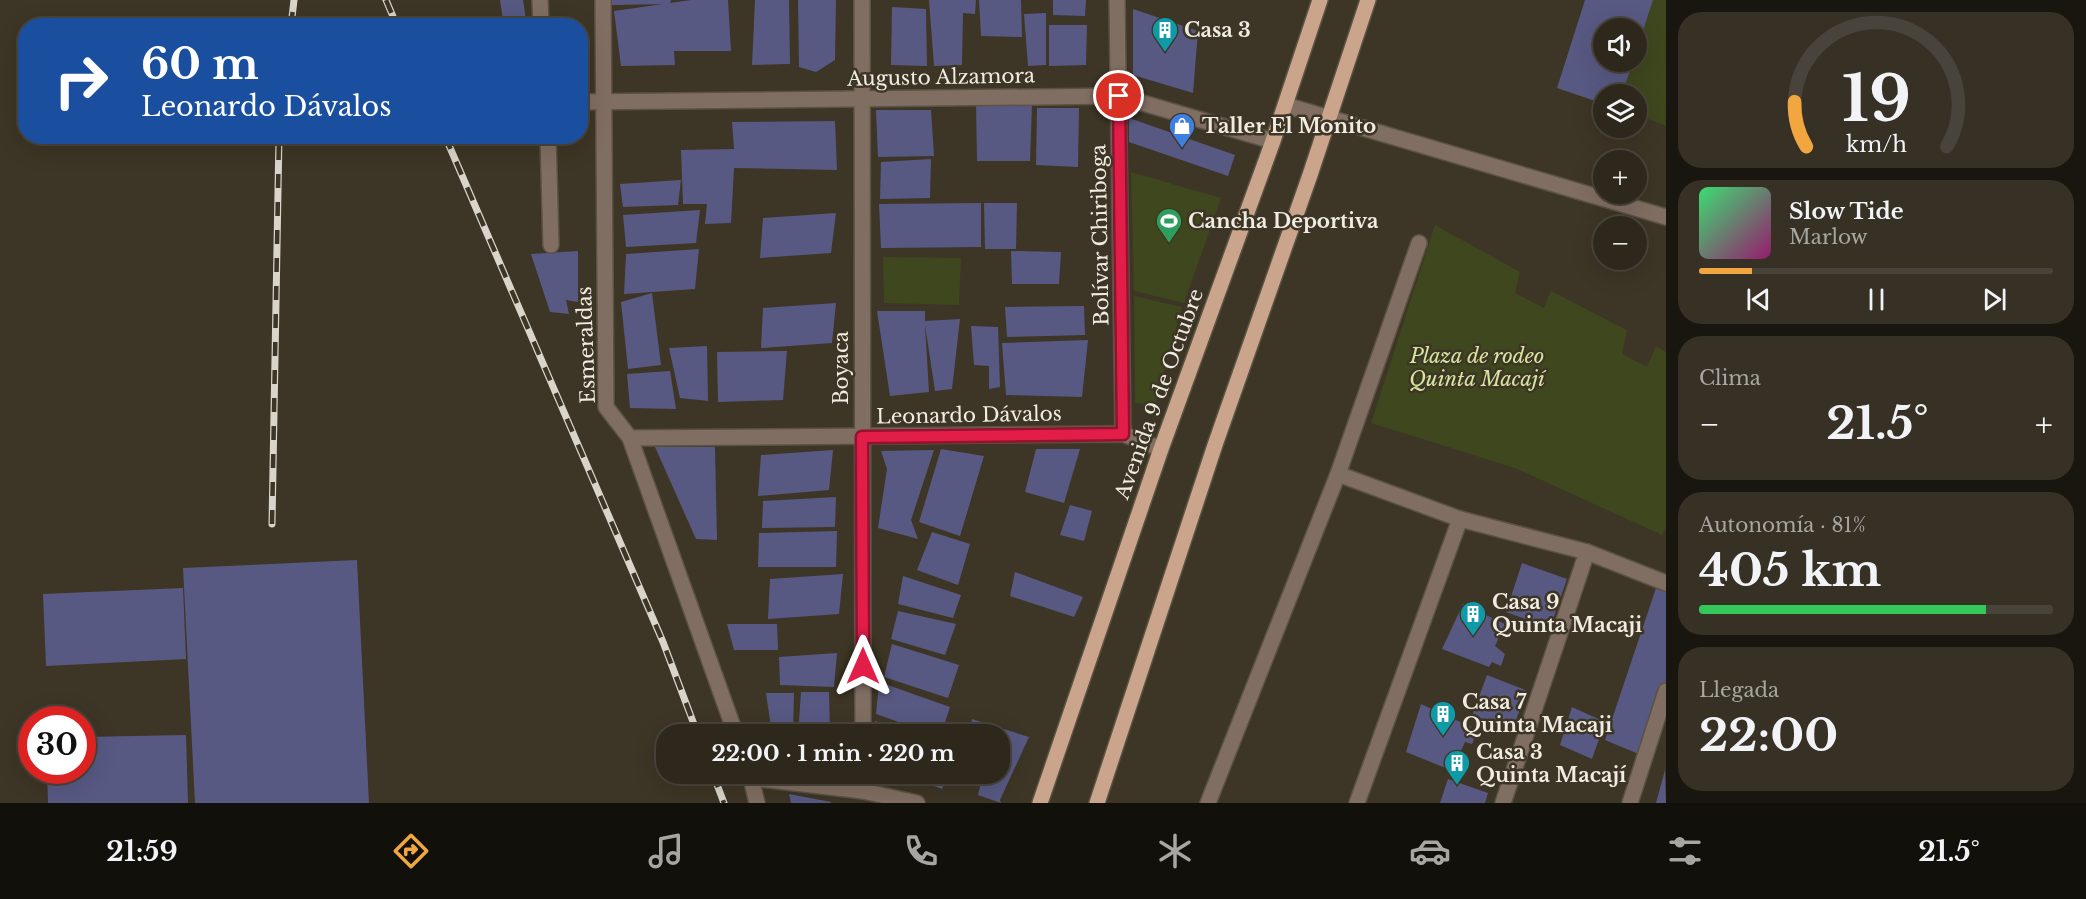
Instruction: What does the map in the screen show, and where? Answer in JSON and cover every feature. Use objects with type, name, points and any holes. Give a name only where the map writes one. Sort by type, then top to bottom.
[{"type":"main road","name":"Avenida 9 de Octubre","points":[[1040,803],[1161,449],[1273,141],[1320,0]]},
{"type":"main road","points":[[1097,803],[1215,445],[1368,0]]},
{"type":"street","points":[[540,0],[541,18]]},
{"type":"street","name":"Esmeraldas","points":[[603,0],[606,407],[630,438],[732,724]]},
{"type":"street","name":"Boyaca","points":[[862,0],[863,724]]},
{"type":"street","name":"Bolívar Chiriboga","points":[[1117,0],[1123,434]]},
{"type":"street","name":"Augusto Alzamora","points":[[588,102],[1119,96],[1273,141]]},
{"type":"street","points":[[1285,105],[1666,217]]},
{"type":"street","points":[[548,144],[552,245]]},
{"type":"street","points":[[1208,803],[1338,474],[1419,243]]},
{"type":"street","name":"Leonardo Dávalos","points":[[630,438],[1123,434],[1161,449]]},
{"type":"street","points":[[1338,474],[1460,519],[1587,552],[1666,583]]},
{"type":"street","points":[[1357,803],[1460,519]]},
{"type":"street","points":[[1503,803],[1587,552]]},
{"type":"street","points":[[1630,803],[1666,691]]},
{"type":"street","points":[[752,784],[757,803]]},
{"type":"street","points":[[810,784],[863,791],[917,803]]},
{"type":"street","points":[[863,784],[863,791]]},
{"type":"green space","points":[[1653,0],[1666,0],[1666,126],[1647,119],[1647,84],[1625,84],[1630,72],[1647,72],[1647,19]]},
{"type":"green space","name":"Cancha Deportiva","points":[[1131,172],[1221,198],[1184,303],[1134,291]]},
{"type":"green space","name":"Plaza de rodeo Quinta Macají","points":[[1435,225],[1520,272],[1515,293],[1544,308],[1551,291],[1627,330],[1622,354],[1647,367],[1656,346],[1666,352],[1666,527],[1662,535],[1515,468],[1371,423]]},
{"type":"green space","points":[[883,257],[961,258],[959,305],[884,303]]},
{"type":"green space","points":[[1134,296],[1182,307],[1155,405],[1135,403]]},
{"type":"building","points":[[500,0],[523,0],[526,18],[503,18]]},
{"type":"building","points":[[612,0],[671,0],[670,4],[612,5]]},
{"type":"building","points":[[691,0],[728,0],[731,51],[674,51],[675,65],[621,66],[614,11]]},
{"type":"building","points":[[755,0],[789,0],[790,64],[752,65]]},
{"type":"building","points":[[798,0],[836,0],[835,60],[816,72],[799,67]]},
{"type":"building","points":[[929,0],[976,0],[975,14],[963,13],[962,65],[934,66]]},
{"type":"building","points":[[979,0],[1021,0],[1022,37],[981,36]]},
{"type":"building","points":[[1053,0],[1086,0],[1085,16],[1053,15]]},
{"type":"building","points":[[1585,0],[1653,0],[1647,18],[1593,18],[1593,72],[1630,72],[1625,84],[1593,84],[1593,100],[1557,88]]},
{"type":"building","points":[[892,7],[926,9],[927,66],[891,65]]},
{"type":"building","name":"Casa 3","points":[[1133,9],[1198,31],[1193,93],[1133,75]]},
{"type":"building","points":[[1046,13],[1046,65],[1028,66],[1024,14]]},
{"type":"building","points":[[1049,25],[1087,25],[1086,65],[1049,66]]},
{"type":"building","points":[[976,104],[1032,104],[1030,161],[977,161]]},
{"type":"building","points":[[1037,108],[1079,108],[1078,167],[1036,165]]},
{"type":"building","points":[[876,110],[931,110],[934,156],[878,157]]},
{"type":"building","name":"Taller El Monito","points":[[1129,118],[1235,155],[1228,176],[1129,142]]},
{"type":"building","points":[[835,121],[837,170],[734,168],[731,223],[705,224],[707,204],[683,204],[681,150],[734,149],[732,122]]},
{"type":"building","points":[[931,159],[930,198],[880,199],[881,162]]},
{"type":"building","points":[[681,180],[678,205],[623,207],[620,184]]},
{"type":"building","points":[[981,203],[981,247],[881,248],[879,204]]},
{"type":"building","points":[[984,203],[1017,203],[1016,249],[985,249]]},
{"type":"building","points":[[700,210],[696,243],[626,247],[623,215]]},
{"type":"building","points":[[836,213],[831,253],[760,258],[763,218]]},
{"type":"building","points":[[699,249],[695,289],[624,294],[626,254]]},
{"type":"building","points":[[578,251],[578,302],[566,300],[569,314],[550,312],[531,254]]},
{"type":"building","points":[[1011,251],[1061,252],[1059,284],[1012,284]]},
{"type":"building","points":[[652,293],[661,365],[628,369],[621,302]]},
{"type":"building","points":[[836,303],[832,343],[761,348],[763,308]]},
{"type":"building","points":[[1084,306],[1085,335],[1007,337],[1005,307]]},
{"type":"building","points":[[877,311],[925,311],[925,321],[960,319],[952,389],[935,391],[925,325],[929,392],[890,396]]},
{"type":"building","points":[[971,326],[998,327],[1000,387],[989,389],[989,366],[974,365]]},
{"type":"building","points":[[1088,340],[1082,397],[1006,395],[1002,343]]},
{"type":"building","points":[[707,346],[708,401],[680,398],[669,348]]},
{"type":"building","points":[[787,351],[783,400],[718,402],[717,352]]},
{"type":"building","points":[[670,371],[676,409],[630,408],[627,374]]},
{"type":"building","points":[[655,447],[715,447],[717,540],[696,539]]},
{"type":"building","points":[[941,449],[984,456],[960,536],[919,522]]},
{"type":"building","points":[[1036,449],[1080,449],[1064,503],[1025,492]]},
{"type":"building","points":[[833,450],[829,490],[758,496],[761,455]]},
{"type":"building","points":[[934,450],[911,520],[918,539],[878,528],[887,469],[881,451]]},
{"type":"building","points":[[836,497],[835,527],[762,528],[763,501]]},
{"type":"building","points":[[1070,505],[1092,511],[1084,541],[1060,535]]},
{"type":"building","points":[[837,531],[836,567],[758,567],[759,533]]},
{"type":"building","points":[[932,532],[970,544],[958,585],[917,570]]},
{"type":"building","points":[[357,560],[369,803],[195,803],[183,568]]},
{"type":"building","points":[[1522,563],[1567,579],[1550,628],[1506,612]]},
{"type":"building","points":[[1015,572],[1083,597],[1074,617],[1010,596]]},
{"type":"building","points":[[843,574],[839,614],[768,619],[770,579]]},
{"type":"building","points":[[903,576],[961,595],[953,618],[898,604]]},
{"type":"building","points":[[183,588],[186,659],[46,666],[43,594]]},
{"type":"building","points":[[1656,588],[1666,591],[1666,682],[1641,755],[1605,740]]},
{"type":"building","name":"Casa 9 Quinta Macaji","points":[[1463,604],[1513,628],[1508,639],[1500,635],[1495,646],[1505,654],[1501,666],[1492,662],[1489,667],[1442,649]]},
{"type":"building","points":[[898,611],[956,624],[945,655],[891,639]]},
{"type":"building","points":[[727,624],[777,624],[778,650],[734,650]]},
{"type":"building","points":[[892,644],[959,665],[948,698],[884,677]]},
{"type":"building","points":[[837,653],[834,687],[780,685],[779,657]]},
{"type":"building","points":[[1487,675],[1528,691],[1511,731],[1472,716]]},
{"type":"building","points":[[879,682],[950,707],[945,724],[904,724],[876,714]]},
{"type":"building","points":[[801,692],[829,692],[830,724],[799,724]]},
{"type":"building","points":[[766,693],[794,693],[793,724],[771,724]]},
{"type":"building","name":"Casa 7 Quinta Macaji","points":[[1421,704],[1477,732],[1472,744],[1465,742],[1460,753],[1466,758],[1462,770],[1457,768],[1453,771],[1406,752]]},
{"type":"building","points":[[1572,707],[1605,722],[1592,759],[1560,745]]},
{"type":"building","points":[[972,719],[988,724],[971,724]]},
{"type":"building","points":[[1010,731],[1029,737],[1010,778]]},
{"type":"building","points":[[186,735],[188,803],[48,803],[47,784],[96,784],[96,737]]},
{"type":"building","points":[[1665,770],[1666,803],[1656,803]]},
{"type":"building","name":"Casa 3 Quinta Macají","points":[[1448,779],[1488,793],[1485,803],[1440,803]]},
{"type":"building","points":[[929,784],[944,784],[942,789]]},
{"type":"building","points":[[981,784],[1007,784],[1000,800],[1001,803],[978,795]]},
{"type":"building","points":[[789,794],[831,802],[831,803],[791,803]]},
{"type":"railway","points":[[292,18],[294,0]]},
{"type":"railway","points":[[386,0],[394,18]]},
{"type":"railway","points":[[272,524],[279,144]]},
{"type":"railway","points":[[448,144],[663,642],[694,724]]},
{"type":"railway","points":[[717,784],[724,803]]},
{"type":"place","name":"Casa 3","points":[[1165,53]]},
{"type":"place","name":"Taller El Monito","points":[[1182,149]]},
{"type":"place","name":"Cancha Deportiva","points":[[1169,244]]},
{"type":"place","name":"Casa 9 Quinta Macaji","points":[[1473,637]]},
{"type":"place","name":"Casa 7 Quinta Macaji","points":[[1443,737]]},
{"type":"place","name":"Casa 3 Quinta Macají","points":[[1457,786]]},
{"type":"route","points":[[863,666],[862,437],[1123,434],[1119,96]]}]
